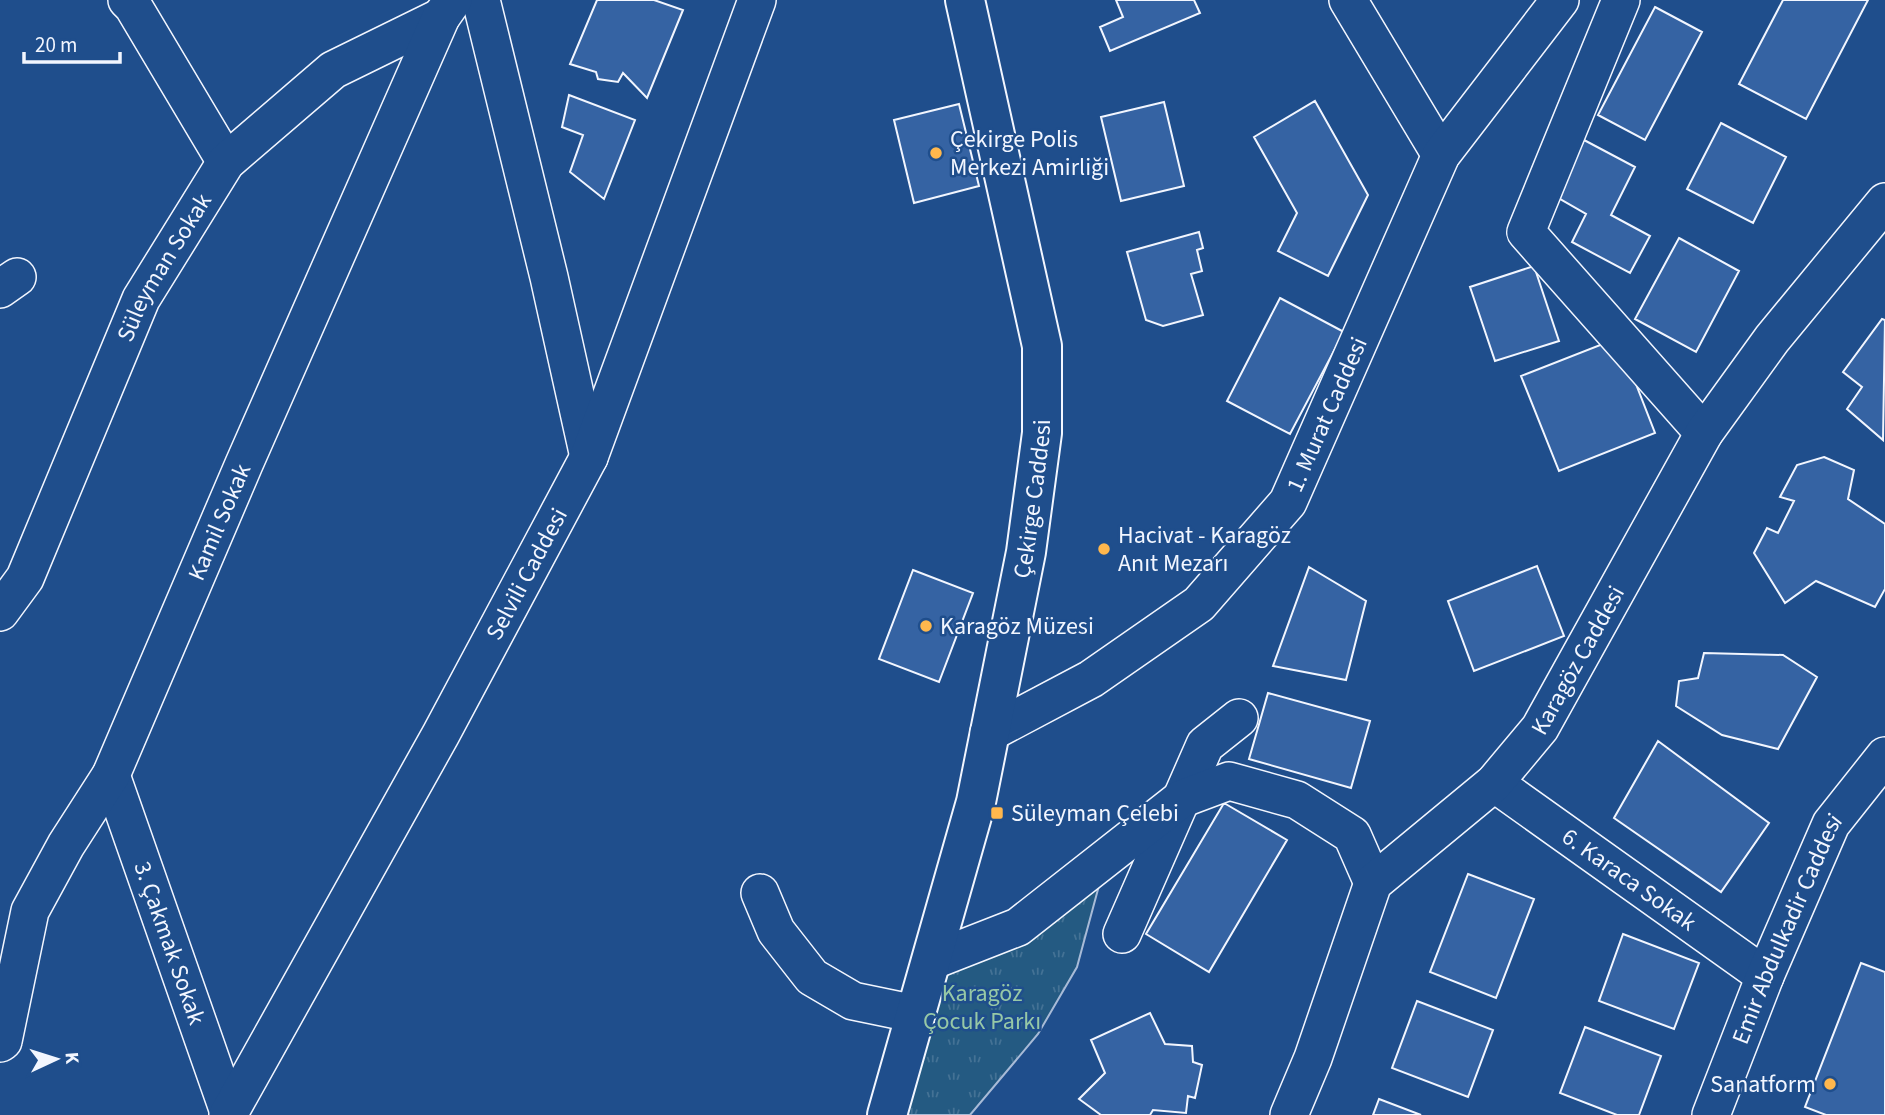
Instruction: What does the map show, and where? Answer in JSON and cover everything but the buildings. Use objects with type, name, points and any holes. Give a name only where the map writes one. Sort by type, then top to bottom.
[{"type":"main road","name":"Çekirge Caddesi","points":[[887,1115],[976,802],[1026,552],[1040,447],[1042,346],[965,0]]},
{"type":"street","points":[[127,0],[226,162]]},
{"type":"street","points":[[481,0],[549,277],[589,457]]},
{"type":"street","name":"Selvili Caddesi","points":[[228,1114],[434,746],[589,457],[757,0]]},
{"type":"street","points":[[1348,0],[1441,155]]},
{"type":"street","name":"1. Murat Caddesi","points":[[989,733],[1091,679],[1199,604],[1288,502],[1441,155],[1560,0]]},
{"type":"street","points":[[1621,0],[1526,232],[1704,433]]},
{"type":"street","name":"Süleyman Sokak","points":[[0,612],[24,578],[141,299],[226,162],[333,69],[447,8]]},
{"type":"street","name":"Kamil Sokak","points":[[0,1043],[3,1041],[14,993],[30,911],[66,845],[111,775],[238,476],[447,8]]},
{"type":"street","name":"Karagöz Caddesi","points":[[1373,884],[1494,783],[1540,728],[1704,433],[1772,339],[1882,212]]},
{"type":"street","points":[[1122,934],[1205,746],[1239,718]]},
{"type":"street","name":"Emir Abdulkadir Caddesi","points":[[1720,1111],[1765,976],[1831,824],[1885,756]]},
{"type":"street","name":"3. Çakmak Sokak","points":[[111,775],[228,1114]]},
{"type":"street","points":[[931,961],[1017,927],[1181,799],[1229,781],[1297,800],[1352,835],[1373,884],[1313,1058],[1289,1115]]},
{"type":"street","name":"6. Karaca Sokak","points":[[1494,783],[1765,976]]},
{"type":"street","points":[[760,893],[776,931],[812,977],[853,1001],[916,1014]]},
{"type":"green space","name":"Karagöz Çocuk Parkı","points":[[1107,856],[1077,967],[1038,1034],[970,1115],[887,1115],[931,961]]},
{"type":"place","name":"Çekirge Polis Merkezi Amirliği","points":[[936,153]]},
{"type":"place","name":"Hacivat - Karagöz Anıt Mezarı","points":[[1104,549]]},
{"type":"place","name":"Karagöz Müzesi","points":[[926,626]]},
{"type":"place","name":"Süleyman Çelebi","points":[[997,813]]},
{"type":"place","name":"Sanatform","points":[[1830,1084]]}]
